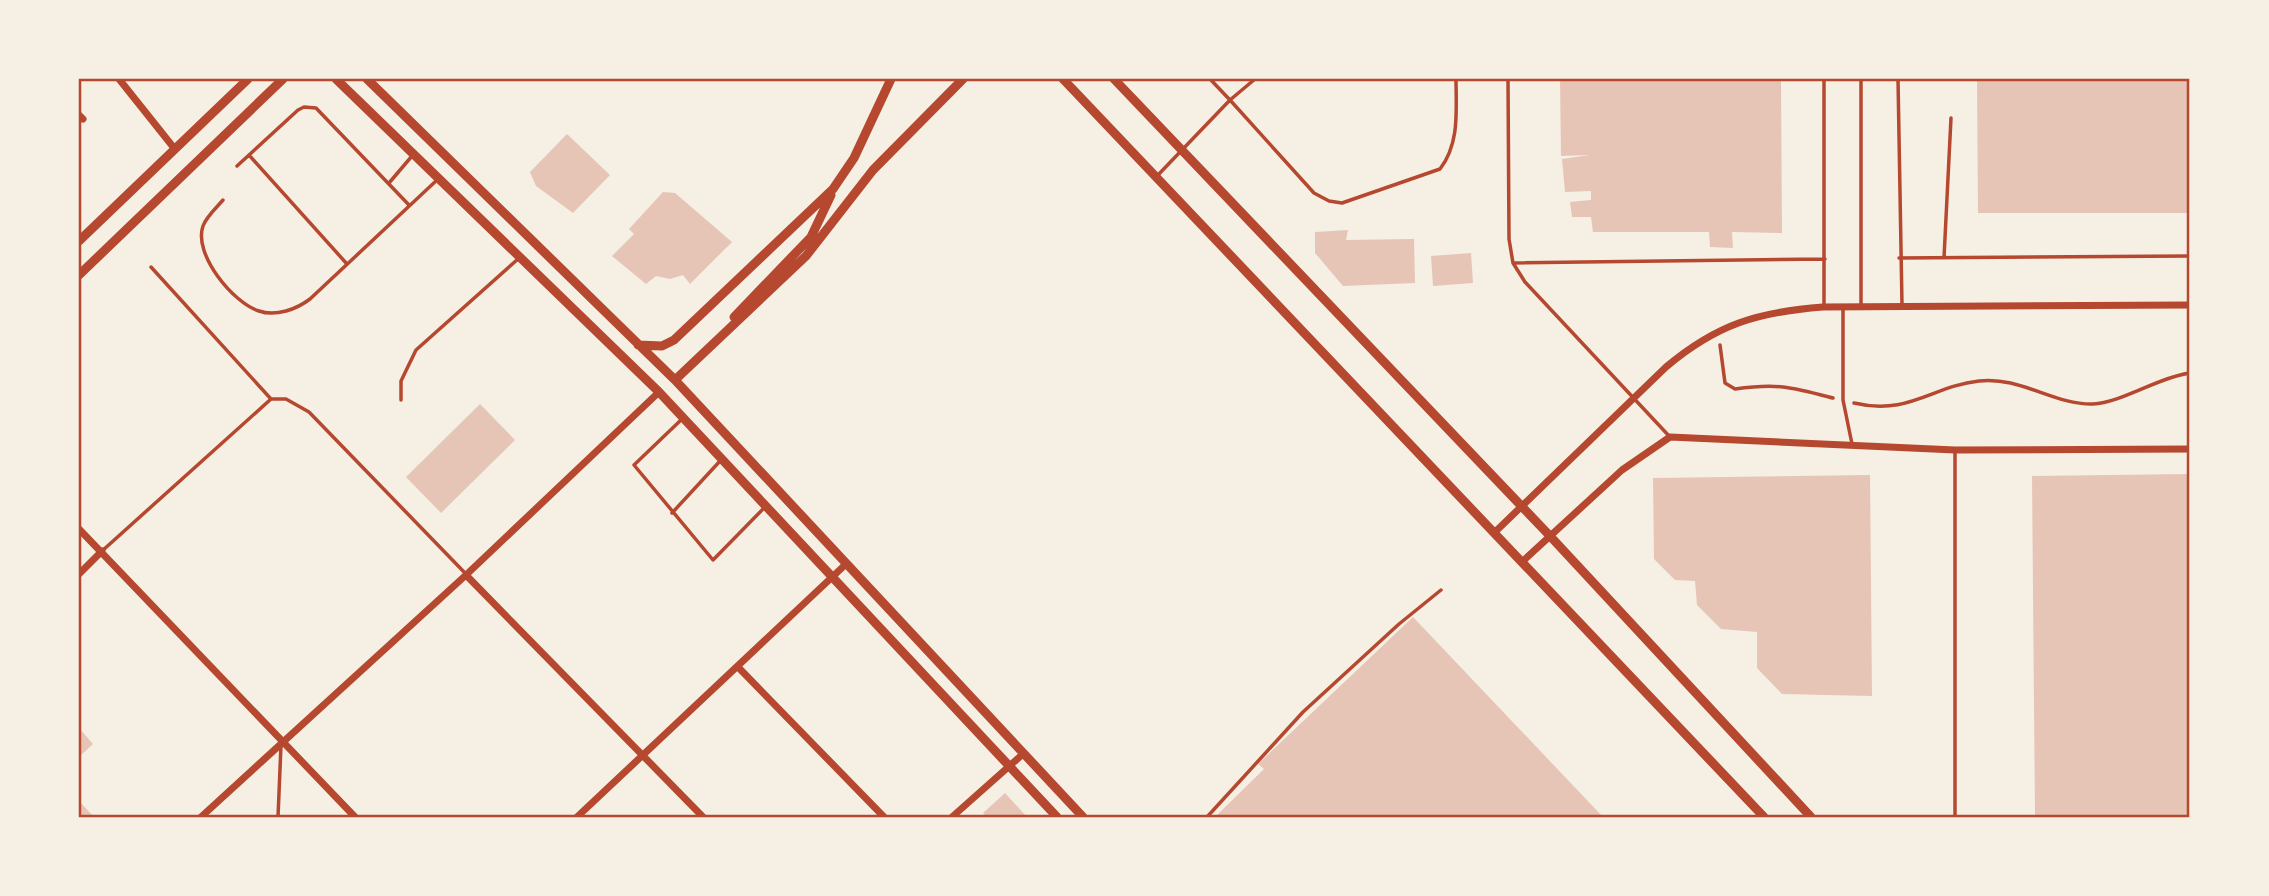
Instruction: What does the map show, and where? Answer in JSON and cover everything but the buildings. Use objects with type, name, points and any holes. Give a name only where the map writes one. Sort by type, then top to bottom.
[{"type":"street","points":[[119,79],[174,148]]},
{"type":"street","points":[[79,241],[247,79]]},
{"type":"street","points":[[79,275],[283,79]]},
{"type":"street","points":[[336,79],[659,392],[1057,817]]},
{"type":"street","points":[[367,79],[675,380],[1083,817]]},
{"type":"street","points":[[675,380],[811,237],[833,189],[854,158],[891,79]]},
{"type":"street","points":[[201,817],[282,740],[466,575],[806,257],[873,170],[963,79]]},
{"type":"street","points":[[1063,79],[1764,817]]},
{"type":"street","points":[[1114,79],[1550,536],[1811,817]]},
{"type":"street","points":[[637,345],[662,346],[674,340],[833,189]]},
{"type":"street","points":[[1495,532],[1691,345],[1719,329],[1781,310],[1824,307],[2190,305]]},
{"type":"street","points":[[1523,561],[1622,470],[1670,437],[1955,450],[2190,449]]},
{"type":"street","points":[[79,529],[355,817]]},
{"type":"street","points":[[79,574],[102,551]]},
{"type":"street","points":[[577,817],[645,756],[846,564]]},
{"type":"street","points":[[466,575],[703,817]]},
{"type":"street","points":[[738,667],[884,817]]},
{"type":"street","points":[[952,817],[1023,754]]},
{"type":"lane","points":[[1210,79],[1314,193],[1329,201],[1342,203],[1440,169],[1450,157],[1455,135],[1456,79]]},
{"type":"lane","points":[[1157,176],[1230,100],[1255,79]]},
{"type":"lane","points":[[1508,79],[1509,239],[1513,263],[1525,282],[1636,397],[1670,437]]},
{"type":"lane","points":[[1824,79],[1824,307]]},
{"type":"lane","points":[[1861,79],[1861,307]]},
{"type":"lane","points":[[1898,79],[1899,258],[1902,307]]},
{"type":"lane","points":[[237,166],[298,110],[316,108],[410,205]]},
{"type":"lane","points":[[1944,258],[1951,118]]},
{"type":"lane","points":[[249,155],[347,264]]},
{"type":"lane","points":[[389,183],[414,155]]},
{"type":"lane","points":[[223,200],[203,225],[201,246],[207,263],[238,297],[257,311],[272,313],[299,307],[438,178]]},
{"type":"lane","points":[[1899,258],[2190,256]]},
{"type":"lane","points":[[401,400],[401,381],[416,350],[519,257]]},
{"type":"lane","points":[[1513,263],[1825,259]]},
{"type":"lane","points":[[151,267],[271,399]]},
{"type":"lane","points":[[1843,307],[1843,400],[1852,444]]},
{"type":"lane","points":[[102,551],[271,399],[286,399],[309,412],[466,575]]},
{"type":"lane","points":[[682,419],[634,465],[713,560],[767,505]]},
{"type":"lane","points":[[1955,450],[1955,817]]},
{"type":"lane","points":[[672,513],[722,459]]},
{"type":"lane","points":[[1207,817],[1303,712],[1399,624],[1441,590]]},
{"type":"lane","points":[[278,817],[278,771],[282,740]]},
{"type":"path","points":[[1719,329],[1725,383],[1735,389],[1770,384],[1792,386],[1843,400],[1884,406],[1906,404],[1979,381],[2029,386],[2077,403],[2097,404],[2190,373]]}]
